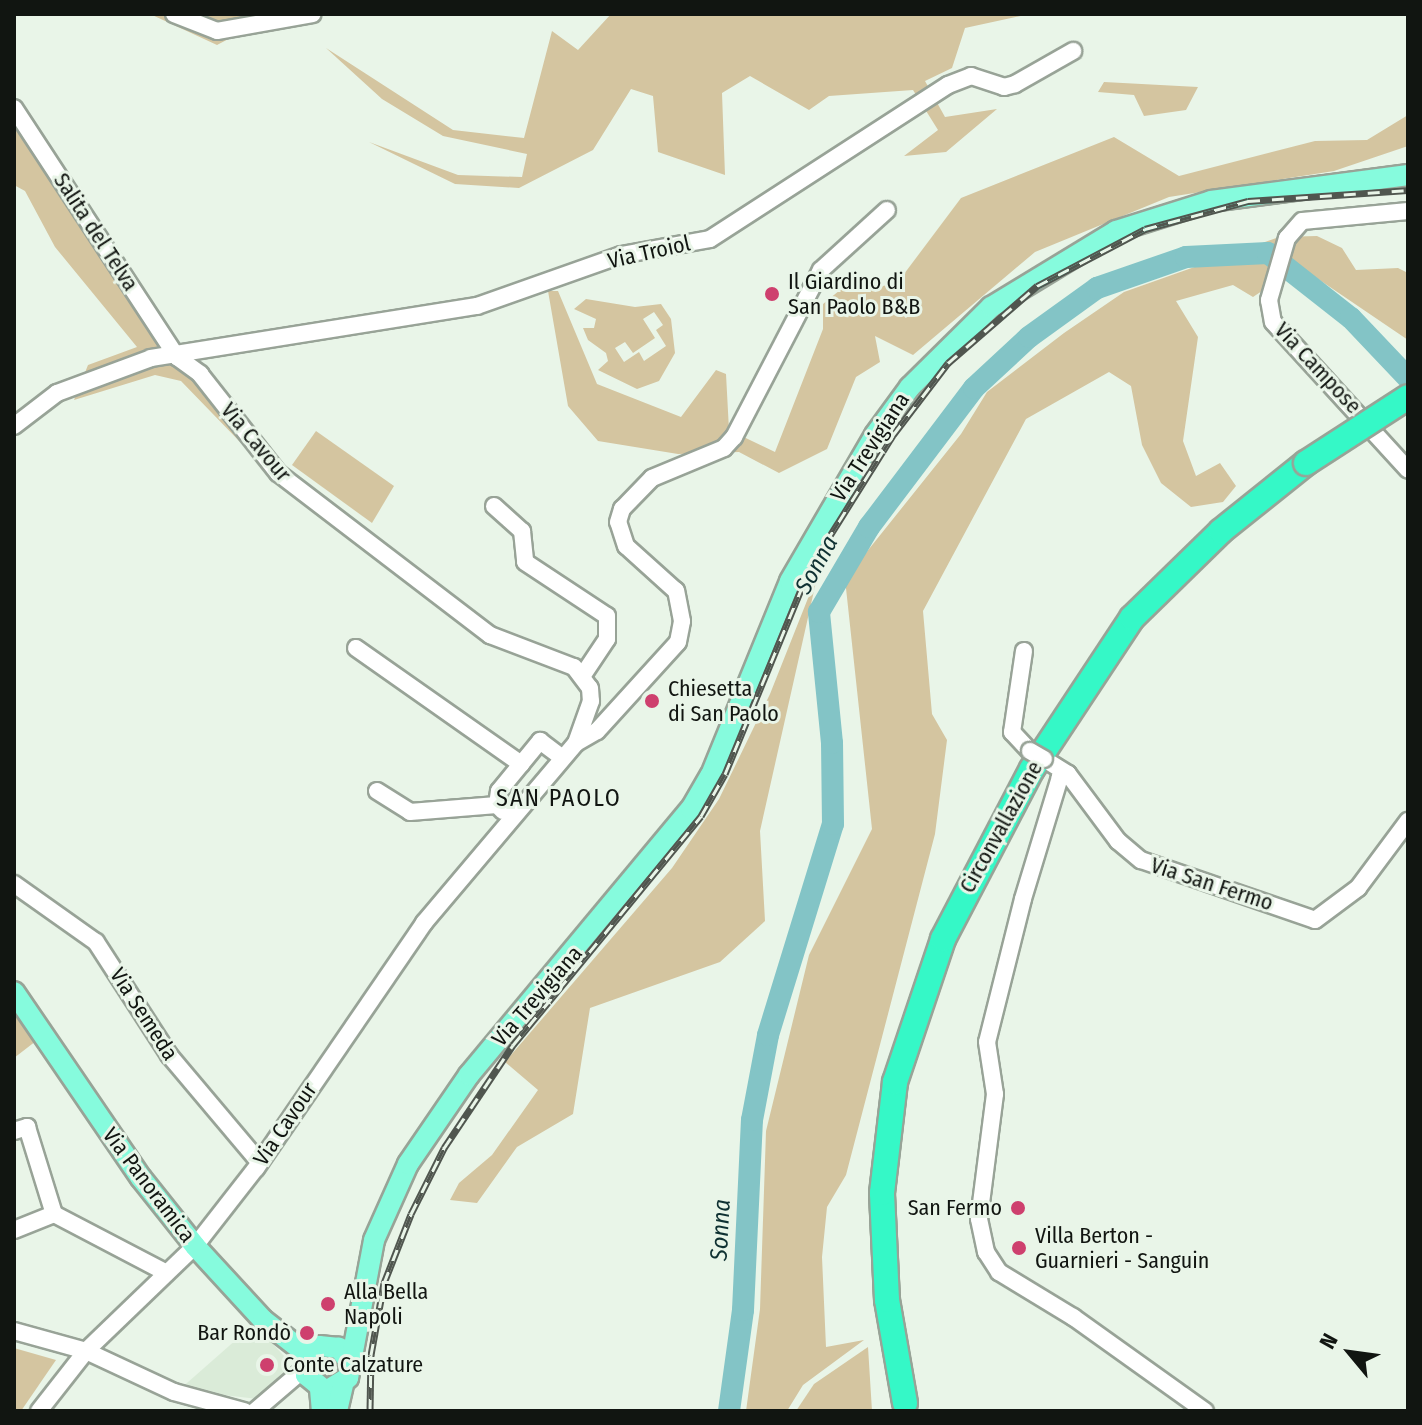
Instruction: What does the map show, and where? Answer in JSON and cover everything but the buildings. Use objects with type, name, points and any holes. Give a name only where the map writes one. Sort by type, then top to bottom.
[{"type":"highway","name":"Circonvallazione","points":[[905,1403],[885,1286],[882,1193],[895,1082],[915,1009],[978,863],[1087,679],[1132,618],[1221,531],[1306,463],[1408,397]]},
{"type":"main road","name":"Via Trevigiana","points":[[337,1411],[350,1363],[374,1240],[431,1127],[691,809],[711,775],[777,608],[807,548],[875,435],[933,362],[1017,288],[1094,242],[1145,219],[1251,194],[1408,175]]},
{"type":"main road","name":"Via Panoramica","points":[[14,992],[141,1178],[195,1246],[307,1369]]},
{"type":"main road","name":"Via Trevigiana","points":[[333,1345],[359,1311]]},
{"type":"main road","points":[[322,1411],[307,1369],[319,1346],[333,1345],[350,1363]]},
{"type":"main road","points":[[307,1369],[343,1385]]},
{"type":"street","points":[[174,14],[217,31],[313,14]]},
{"type":"street","name":"Via Troiol","points":[[14,426],[57,393],[151,358],[177,357],[477,306],[621,255],[710,239],[948,85],[971,76],[1004,87],[1015,84],[1073,51]]},
{"type":"street","name":"Salita del Telva","points":[[14,108],[177,357]]},
{"type":"street","points":[[576,743],[597,731],[678,642],[682,621],[676,591],[626,546],[618,522],[622,509],[652,478],[724,448],[734,437],[821,270],[887,210]]},
{"type":"street","name":"Via Campose","points":[[1408,211],[1302,221],[1287,238],[1269,300],[1273,322],[1408,470]]},
{"type":"street","name":"Via Cavour","points":[[39,1411],[86,1351],[195,1246],[259,1162],[406,947],[510,818],[576,743],[591,701],[583,675],[490,635],[346,528],[278,473],[200,374],[177,357]]},
{"type":"street","points":[[494,506],[522,531],[525,562],[607,616],[607,639],[583,675]]},
{"type":"street","points":[[356,648],[521,764]]},
{"type":"street","name":"Via San Fermo","points":[[1024,651],[1012,732],[1037,755],[1068,774],[1118,841],[1141,860],[1315,920],[1358,888],[1408,821]]},
{"type":"street","points":[[497,805],[499,791],[540,741],[561,757]]},
{"type":"street","points":[[1068,774],[1060,777],[987,1042],[995,1094],[979,1219],[986,1252],[999,1272],[1073,1317],[1205,1411]]},
{"type":"street","points":[[377,791],[410,812],[497,805],[510,818]]},
{"type":"street","name":"Via Semeda","points":[[14,884],[96,942],[169,1055],[259,1162]]},
{"type":"street","points":[[14,1131],[27,1127],[54,1214],[167,1273]]},
{"type":"street","points":[[14,1230],[54,1214]]},
{"type":"street","points":[[14,1331],[86,1351],[174,1392],[244,1411]]},
{"type":"street","points":[[255,1411],[307,1369]]},
{"type":"shaded area","points":[[150,14],[235,15],[276,14],[217,45]]},
{"type":"shaded area","points":[[611,14],[1030,14],[965,28],[952,68],[925,81],[945,117],[997,109],[946,152],[904,156],[938,130],[913,90],[829,96],[809,110],[750,76],[722,93],[725,175],[658,152],[653,96],[631,89],[593,150],[519,188],[455,184],[369,142],[458,175],[522,177],[527,154],[443,136],[382,99],[326,48],[453,130],[524,138],[552,31],[578,50]]},
{"type":"shaded area","points":[[1104,82],[1198,87],[1186,110],[1144,116],[1134,95],[1098,92]]},
{"type":"shaded area","points":[[1408,115],[1408,146],[1334,171],[1169,197],[1035,252],[913,355],[875,336],[880,362],[856,377],[827,449],[779,473],[739,452],[678,454],[598,441],[568,406],[548,291],[558,291],[597,384],[681,417],[716,370],[726,374],[729,430],[775,452],[823,329],[823,304],[840,290],[868,290],[898,282],[961,198],[1114,137],[1179,176],[1315,141],[1367,140]]},
{"type":"shaded area","points":[[14,121],[91,242],[242,444],[181,381],[155,375],[74,400],[88,365],[137,347],[55,247],[25,191],[14,185]]},
{"type":"shaded area","points":[[1317,236],[1342,248],[1356,270],[1398,268],[1408,273],[1408,340],[1299,266],[1253,297],[1233,285],[1176,301],[1198,337],[1183,441],[1196,476],[1220,463],[1236,486],[1223,502],[1191,507],[1161,483],[1142,445],[1131,386],[1109,372],[1026,419],[923,611],[932,714],[947,740],[935,834],[846,1175],[827,1207],[822,1257],[826,1347],[864,1340],[803,1385],[787,1411],[746,1411],[760,1309],[766,1131],[809,955],[872,829],[845,579],[961,434],[987,392],[1064,333],[1124,292],[1279,237]]},
{"type":"shaded area","points":[[586,299],[635,307],[661,304],[671,319],[675,353],[659,381],[637,389],[598,370],[608,361],[606,353],[588,340],[583,328],[594,328],[596,319],[574,309]],"holes":[[[654,312],[663,325],[656,330],[666,346],[644,361],[639,352],[624,362],[615,348],[625,342],[633,353],[655,338],[643,319]]]},
{"type":"shaded area","points":[[316,431],[394,486],[372,523],[292,465]]},
{"type":"shaded area","points":[[818,573],[760,831],[765,921],[720,962],[590,1008],[573,1114],[517,1147],[477,1203],[450,1200],[459,1183],[492,1155],[538,1090],[505,1062],[672,868],[719,799],[770,694]]},
{"type":"shaded area","points":[[14,1007],[36,1041],[14,1058]]},
{"type":"shaded area","points":[[254,1324],[285,1357],[288,1366],[280,1381],[258,1399],[179,1390]]},
{"type":"shaded area","points":[[868,1347],[872,1411],[796,1411],[814,1384]]},
{"type":"shaded area","points":[[14,1348],[56,1360],[21,1411],[14,1411]]},
{"type":"waterway","name":"Sonna","points":[[729,1411],[743,1310],[752,1120],[768,1035],[833,824],[832,743],[819,612],[869,527],[974,388],[1029,337],[1097,288],[1186,257],[1268,253],[1351,318],[1408,378]]},
{"type":"railway","points":[[370,1411],[371,1355],[384,1283],[411,1214],[444,1148],[513,1045],[701,816],[725,774],[802,587],[826,542],[893,435],[948,363],[1037,286],[1145,229],[1248,201],[1408,190]]},
{"type":"place","name":"Il Giardino di San Paolo B&B","points":[[772,294]]},
{"type":"place","name":"Chiesetta di San Paolo","points":[[652,701]]},
{"type":"place","name":"San Fermo","points":[[1018,1208]]},
{"type":"place","name":"Villa Berton - Guarnieri - Sanguin","points":[[1019,1248]]},
{"type":"place","name":"Alla Bella Napoli","points":[[328,1304]]},
{"type":"place","name":"Bar Rondò","points":[[307,1333]]},
{"type":"place","name":"Conte Calzature","points":[[267,1365]]},
{"type":"district","name":"SAN PAOLO","points":[[559,799]]}]
